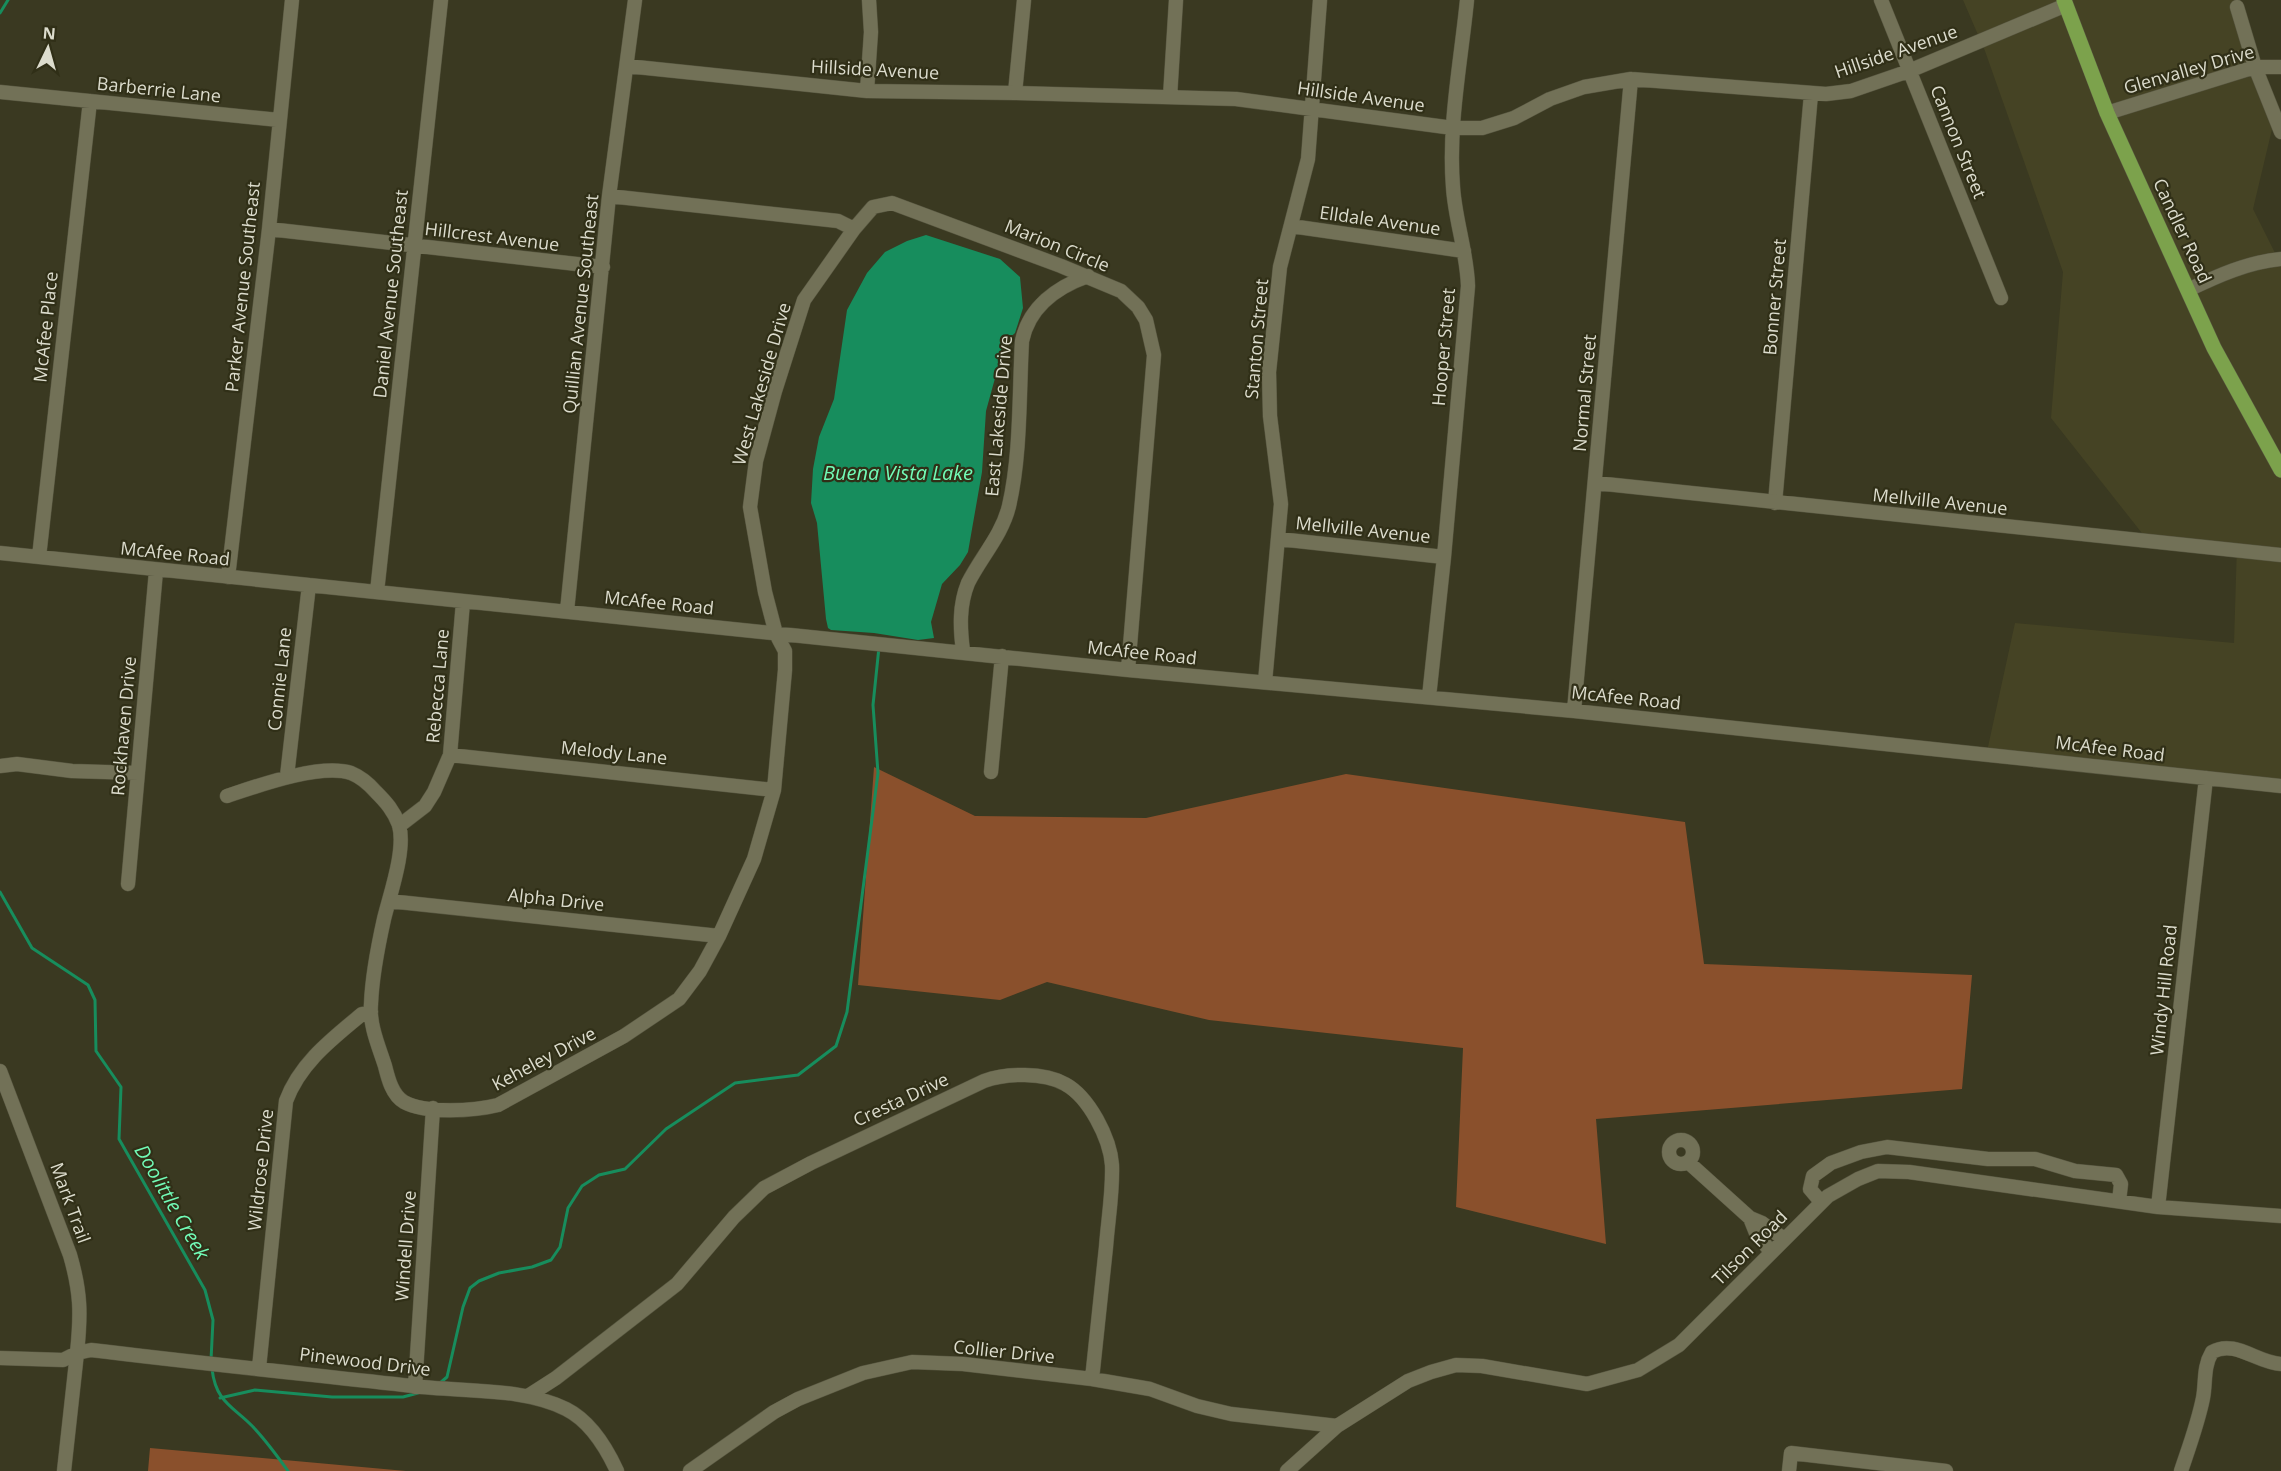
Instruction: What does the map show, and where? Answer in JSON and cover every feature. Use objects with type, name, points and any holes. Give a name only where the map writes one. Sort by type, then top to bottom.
[{"type":"main road","name":"Candler Road","points":[[2065,3],[2106,112],[2214,348],[2281,470]]},
{"type":"street","name":"Parker Avenue Southeast","points":[[228,577],[269,229],[292,0]]},
{"type":"street","name":"Daniel Avenue Southeast","points":[[377,592],[441,0]]},
{"type":"street","name":"Quillian Avenue Southeast","points":[[567,611],[609,196],[635,0]]},
{"type":"street","points":[[867,92],[871,32],[869,0]]},
{"type":"street","points":[[1015,93],[1024,0]]},
{"type":"street","points":[[1170,97],[1176,0]]},
{"type":"street","name":"Stanton Street","points":[[1265,682],[1281,504],[1270,416],[1269,372],[1281,267],[1308,159],[1320,0]]},
{"type":"street","name":"Hooper Street","points":[[1429,697],[1467,310],[1467,267],[1453,186],[1453,128],[1467,0]]},
{"type":"street","name":"Cannon Street","points":[[1881,0],[2001,298]]},
{"type":"street","name":"Hillside Avenue","points":[[627,66],[867,92],[1015,93],[1236,99],[1453,128],[1482,128],[1514,118],[1550,99],[1584,87],[1631,79],[1811,94],[1851,91],[1909,71],[2065,3]]},
{"type":"street","points":[[2237,7],[2255,67],[2281,132]]},
{"type":"street","name":"Glenvalley Drive","points":[[2106,112],[2255,67],[2281,67]]},
{"type":"street","name":"Normal Street","points":[[1574,711],[1631,79]]},
{"type":"street","name":"Barberrie Lane","points":[[0,92],[279,120]]},
{"type":"street","name":"Bonner Street","points":[[1775,503],[1811,94]]},
{"type":"street","name":"McAfee Place","points":[[39,557],[90,101]]},
{"type":"street","points":[[609,196],[838,221],[854,229]]},
{"type":"street","name":"Marion Circle","points":[[854,229],[873,207],[892,203],[1088,276],[1121,291],[1138,307],[1150,332],[1154,355],[1128,670]]},
{"type":"street","name":"Elldale Avenue","points":[[1291,226],[1464,251]]},
{"type":"street","name":"Hillcrest Avenue","points":[[269,229],[603,267]]},
{"type":"street","name":"West Lakeside Drive","points":[[776,634],[765,592],[750,507],[756,461],[804,300],[854,229]]},
{"type":"street","points":[[2188,290],[2214,277],[2263,260],[2281,259]]},
{"type":"street","name":"East Lakeside Drive","points":[[963,651],[960,626],[965,594],[969,583],[1004,524],[1014,478],[1024,330],[1042,303],[1088,276]]},
{"type":"street","name":"Mellville Avenue","points":[[1596,483],[2281,555]]},
{"type":"street","name":"Mellville Avenue","points":[[1279,539],[1444,557]]},
{"type":"street","name":"McAfee Road","points":[[0,553],[156,571],[963,651],[1128,670],[1574,711],[2281,786]]},
{"type":"street","name":"Rockhaven Drive","points":[[128,884],[156,571]]},
{"type":"street","name":"Connie Lane","points":[[287,776],[309,585]]},
{"type":"street","name":"Rebecca Lane","points":[[399,826],[425,806],[434,792],[450,755],[463,602]]},
{"type":"street","name":"Keheley Drive","points":[[399,826],[399,854],[375,972],[371,1012],[388,1078],[397,1096],[415,1106],[465,1111],[498,1106],[624,1036],[679,999],[700,971],[719,936],[754,859],[774,790],[785,670],[785,651],[776,634]]},
{"type":"street","points":[[991,772],[1002,656]]},
{"type":"street","name":"Melody Lane","points":[[450,755],[774,790]]},
{"type":"street","points":[[0,766],[17,764],[72,771],[138,773]]},
{"type":"street","points":[[227,796],[287,776],[331,771],[349,772],[368,783],[391,807],[399,826]]},
{"type":"street","name":"Windy Hill Road","points":[[2158,1207],[2206,778]]},
{"type":"street","name":"Alpha Drive","points":[[389,901],[719,936]]},
{"type":"street","name":"Wildrose Drive","points":[[259,1368],[286,1101],[297,1077],[320,1048],[362,1014],[371,1012]]},
{"type":"street","name":"Mark Trail","points":[[0,1071],[52,1205],[78,1283],[81,1315],[64,1471]]},
{"type":"street","name":"Cresta Drive","points":[[528,1396],[556,1378],[677,1284],[734,1216],[764,1188],[811,1162],[984,1081],[998,1077],[1032,1076],[1054,1079],[1072,1088],[1097,1120],[1107,1142],[1112,1166],[1092,1380]]},
{"type":"street","name":"Windell Drive","points":[[415,1387],[433,1108]]},
{"type":"street","points":[[1821,1202],[1810,1189],[1813,1176],[1831,1163],[1861,1152],[1887,1147],[1988,1159],[2035,1159],[2074,1171],[2116,1175],[2121,1184],[2118,1201]]},
{"type":"street","points":[[1688,1162],[1750,1218],[1762,1223],[1784,1239]]},
{"type":"street","name":"Tilson Road","points":[[1287,1471],[1337,1426],[1408,1381],[1456,1365],[1482,1366],[1587,1384],[1638,1370],[1679,1345],[1828,1196],[1878,1171],[1909,1172],[2158,1207],[2281,1216]]},
{"type":"street","points":[[1750,1218],[1756,1233],[1771,1252]]},
{"type":"street","points":[[2181,1471],[2198,1421],[2204,1395],[2206,1368],[2212,1352],[2231,1347],[2265,1362],[2281,1364]]},
{"type":"street","name":"Pinewood Drive","points":[[77,1353],[91,1350],[415,1387],[528,1396],[567,1409],[581,1419],[596,1435],[617,1471]]},
{"type":"street","points":[[0,1358],[63,1360],[77,1353]]},
{"type":"street","name":"Collier Drive","points":[[690,1471],[774,1412],[798,1399],[885,1366],[912,1362],[1092,1380],[1150,1389],[1197,1406],[1231,1414],[1337,1426]]},
{"type":"street","points":[[1789,1471],[1791,1453],[1946,1471]]},
{"type":"shaded area","points":[[1963,0],[2240,0],[2238,19],[2273,125],[2253,209],[2281,265],[2281,787],[1986,756],[2015,623],[2234,643],[2237,545],[2145,537],[2051,418],[2063,272],[1985,51]]},
{"type":"shaded area","points":[[874,767],[975,816],[1146,818],[1346,774],[1685,822],[1704,964],[1972,975],[1962,1089],[1596,1119],[1606,1244],[1456,1207],[1463,1048],[1209,1020],[1047,982],[1000,1000],[858,985]]},
{"type":"shaded area","points":[[150,1448],[406,1471],[148,1471]]},
{"type":"water","name":"Buena Vista Lake","points":[[926,235],[1000,259],[1020,277],[1023,308],[1015,333],[1002,345],[986,411],[982,472],[968,552],[960,565],[942,584],[931,622],[934,638],[918,640],[874,633],[831,630],[828,628],[826,619],[817,523],[811,503],[813,469],[819,437],[834,399],[847,310],[867,273],[885,252]]},
{"type":"waterway","name":"Doolittle Creek","points":[[0,13],[8,0]]},
{"type":"waterway","points":[[440,1383],[447,1377],[463,1307],[470,1288],[479,1281],[499,1273],[532,1267],[551,1260],[560,1247],[568,1208],[582,1186],[599,1175],[625,1169],[666,1129],[735,1083],[798,1075],[836,1046],[847,1012],[878,773],[873,705],[879,647]]},
{"type":"waterway","name":"Doolittle Creek","points":[[0,892],[32,948],[88,985],[95,1000],[96,1051],[121,1087],[119,1139],[205,1290],[213,1320],[211,1360]]},
{"type":"waterway","name":"Doolittle Creek","points":[[212,1369],[214,1381],[222,1398],[255,1429],[288,1471]]},
{"type":"waterway","points":[[220,1398],[255,1390],[332,1397],[403,1397],[418,1393]]}]
